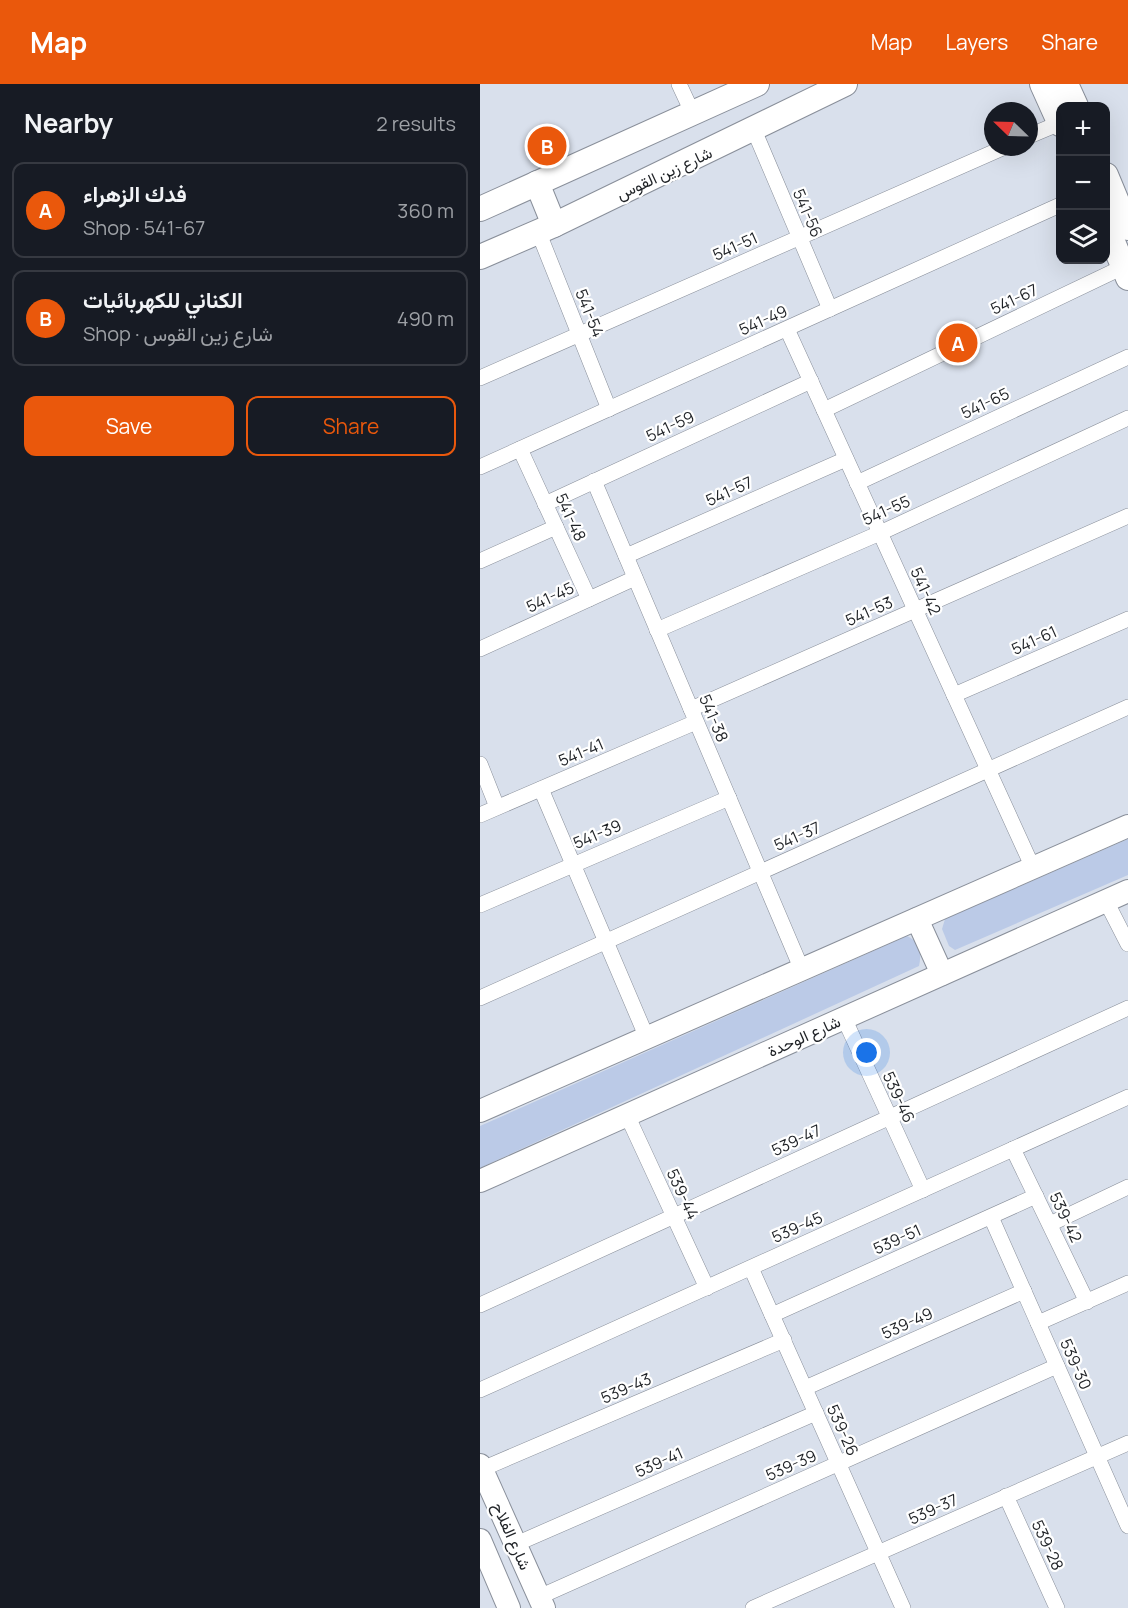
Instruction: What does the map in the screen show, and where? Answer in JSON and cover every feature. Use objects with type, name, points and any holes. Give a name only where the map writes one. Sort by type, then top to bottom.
[{"type":"main road","points":[[480,209],[757,84]]},
{"type":"main road","name":"شارع زين القوس","points":[[480,257],[754,130],[845,84]]},
{"type":"main road","points":[[1042,84],[1056,115]]},
{"type":"main road","points":[[1066,84],[1074,102]]},
{"type":"main road","points":[[537,183],[546,228]]},
{"type":"main road","points":[[1110,185],[1128,228]]},
{"type":"main road","points":[[1110,235],[1126,273]]},
{"type":"street","points":[[679,84],[693,114]]},
{"type":"street","points":[[1038,133],[1056,126]]},
{"type":"street","name":"541-56","points":[[754,130],[830,309]]},
{"type":"street","name":"541-51","points":[[480,378],[985,156]]},
{"type":"street","name":"541-49","points":[[480,467],[1056,207]]},
{"type":"street","name":"541-54","points":[[546,228],[579,334],[609,409]]},
{"type":"street","name":"541-67","points":[[824,410],[1126,273]]},
{"type":"street","name":"541-42","points":[[787,329],[1033,868]]},
{"type":"street","name":"541-65","points":[[857,483],[1128,357]]},
{"type":"street","name":"541-59","points":[[545,504],[811,381]]},
{"type":"street","name":"541-55","points":[[657,630],[880,532],[1128,418]]},
{"type":"street","name":"541-48","points":[[520,449],[588,599]]},
{"type":"street","name":"541-57","points":[[626,556],[846,459]]},
{"type":"street","name":"541-38","points":[[594,481],[802,970]]},
{"type":"street","name":"541-53","points":[[694,715],[915,610],[1128,516]]},
{"type":"street","points":[[480,561],[556,527]]},
{"type":"street","name":"541-45","points":[[480,649],[635,578]]},
{"type":"street","name":"541-61","points":[[954,695],[1128,619]]},
{"type":"street","name":"541-37","points":[[480,998],[1128,707]]},
{"type":"street","name":"541-41","points":[[480,815],[541,789],[694,715]]},
{"type":"street","points":[[480,764],[497,807]]},
{"type":"street","points":[[541,789],[647,1038]]},
{"type":"street","name":"541-39","points":[[480,905],[573,863],[729,798]]},
{"type":"street","points":[[480,1111],[1128,826]]},
{"type":"street","name":"شارع الوحدة","points":[[480,1181],[1128,891]]},
{"type":"street","points":[[1106,901],[1128,944]]},
{"type":"street","points":[[918,919],[942,974]]},
{"type":"street","name":"539-47","points":[[480,1305],[1128,1008]]},
{"type":"street","name":"539-46","points":[[844,1018],[923,1190]]},
{"type":"street","name":"539-45","points":[[480,1390],[1128,1097]]},
{"type":"street","name":"539-44","points":[[627,1115],[707,1287]]},
{"type":"street","name":"539-42","points":[[1013,1149],[1087,1302]]},
{"type":"street","points":[[1050,1224],[1128,1187]]},
{"type":"street","name":"539-51","points":[[772,1315],[1036,1196]]},
{"type":"street","name":"539-30","points":[[991,1217],[1128,1526]]},
{"type":"street","name":"539-26","points":[[751,1268],[903,1608]]},
{"type":"street","points":[[1038,1323],[1128,1283]]},
{"type":"street","name":"539-49","points":[[805,1388],[1024,1291]]},
{"type":"street","name":"539-43","points":[[481,1467],[784,1340]]},
{"type":"street","name":"539-39","points":[[542,1603],[838,1464],[1057,1366]]},
{"type":"street","name":"539-41","points":[[516,1544],[816,1413]]},
{"type":"street","name":"539-37","points":[[753,1608],[1128,1443]]},
{"type":"street","name":"شارع الفلاح","points":[[481,1467],[542,1603]]},
{"type":"street","name":"539-28","points":[[1006,1496],[1057,1608]]},
{"type":"street","name":"شارع الفلاح","points":[[480,1540],[487,1573],[509,1608]]},
{"type":"shaded area","points":[[1128,839],[1128,875],[955,950],[949,946],[942,929],[945,919]]},
{"type":"shaded area","points":[[907,936],[915,941],[919,948],[919,966],[480,1168],[480,1126]]},
{"type":"place","name":"الكناني للكهربائيات","points":[[547,146]]},
{"type":"place","name":"فدك الزهراء","points":[[958,343]]}]
